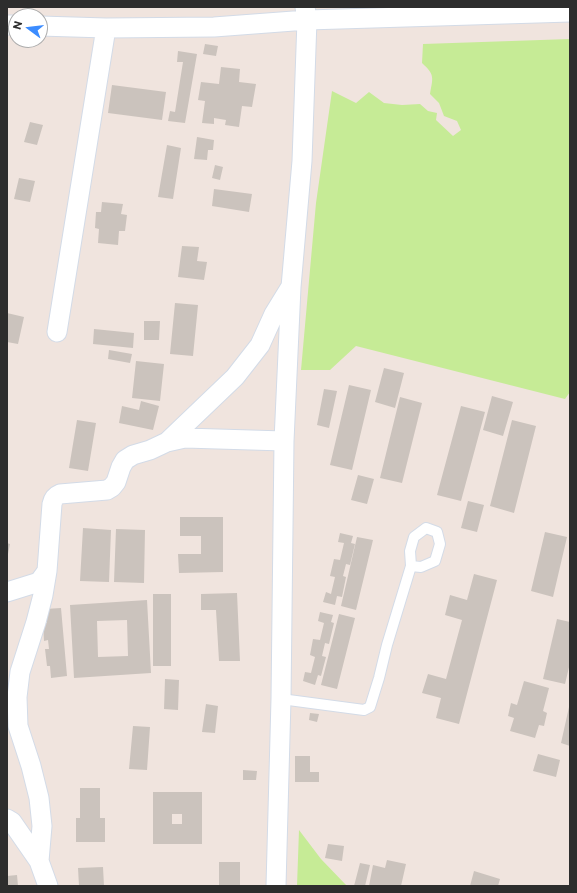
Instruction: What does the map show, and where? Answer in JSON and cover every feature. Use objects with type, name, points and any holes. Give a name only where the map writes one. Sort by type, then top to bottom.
[{"type":"street","points":[[48,26],[106,28],[214,27],[306,14],[570,12]]},
{"type":"street","points":[[276,886],[281,699],[284,441],[291,287],[302,160],[306,14]]},
{"type":"street","points":[[57,332],[106,28]]},
{"type":"street","points":[[167,442],[235,377],[260,345],[274,314],[291,287]]},
{"type":"street","points":[[18,726],[17,697],[20,672],[43,595],[47,571],[52,504],[56,495],[107,490],[116,482],[125,460],[133,455],[150,450],[167,442],[185,438],[284,441]]},
{"type":"street","points":[[7,592],[40,582],[47,571]]},
{"type":"street","points":[[7,705],[18,726],[31,766],[39,798],[42,826],[40,861]]},
{"type":"street","points":[[7,819],[12,822],[40,861],[48,886]]},
{"type":"lane","points":[[281,699],[364,710],[370,707],[411,566]]},
{"type":"green space","points":[[570,39],[570,392],[565,399],[356,346],[330,370],[301,370],[316,203],[332,91],[356,103],[369,92],[384,103],[402,105],[420,104],[428,111],[437,113],[436,120],[453,136],[461,130],[457,121],[444,116],[439,103],[430,94],[432,77],[422,63],[423,44]]},
{"type":"green space","points":[[299,830],[321,859],[347,886],[297,886]]},
{"type":"building","points":[[205,44],[218,46],[216,56],[203,54]]},
{"type":"building","points":[[178,51],[197,54],[185,123],[168,121],[170,111],[175,112],[183,62],[177,62]]},
{"type":"building","points":[[221,67],[240,69],[239,82],[256,84],[252,107],[242,106],[239,127],[225,125],[226,120],[214,118],[214,124],[202,123],[205,101],[198,100],[201,82],[219,84]]},
{"type":"building","points":[[112,85],[166,92],[162,120],[108,113]]},
{"type":"building","points":[[30,122],[43,125],[37,145],[24,142]]},
{"type":"building","points":[[197,137],[214,140],[213,150],[208,150],[207,160],[194,159]]},
{"type":"building","points":[[167,145],[181,148],[173,199],[158,197]]},
{"type":"building","points":[[215,165],[223,167],[220,180],[212,178]]},
{"type":"building","points":[[19,178],[35,181],[30,202],[14,199]]},
{"type":"building","points":[[214,189],[252,194],[249,212],[212,206]]},
{"type":"building","points":[[102,202],[123,204],[121,214],[127,215],[125,231],[119,231],[118,245],[98,243],[99,229],[95,228],[96,212],[101,212]]},
{"type":"building","points":[[182,246],[199,247],[197,261],[207,262],[204,280],[178,277]]},
{"type":"building","points":[[175,303],[198,305],[193,356],[170,354]]},
{"type":"building","points":[[7,313],[24,317],[18,344],[7,342]]},
{"type":"building","points":[[144,321],[160,321],[159,340],[144,340]]},
{"type":"building","points":[[94,329],[134,333],[133,348],[93,344]]},
{"type":"building","points":[[109,350],[132,354],[130,363],[108,359]]},
{"type":"building","points":[[136,361],[164,364],[160,401],[132,398]]},
{"type":"building","points":[[384,368],[404,373],[395,408],[375,402]]},
{"type":"building","points":[[349,385],[371,390],[352,470],[330,465]]},
{"type":"building","points":[[324,389],[337,391],[329,428],[317,425]]},
{"type":"building","points":[[492,396],[513,402],[503,436],[483,430]]},
{"type":"building","points":[[400,397],[422,403],[402,483],[380,478]]},
{"type":"building","points":[[141,401],[159,406],[153,430],[119,423],[122,406],[139,410]]},
{"type":"building","points":[[461,406],[485,412],[461,501],[437,495]]},
{"type":"building","points":[[77,420],[96,423],[88,471],[69,468]]},
{"type":"building","points":[[512,420],[536,426],[514,513],[490,506]]},
{"type":"building","points":[[358,475],[374,479],[367,504],[351,500]]},
{"type":"building","points":[[468,501],[484,505],[477,532],[461,528]]},
{"type":"building","points":[[180,517],[223,517],[223,572],[179,573],[178,554],[201,554],[201,536],[180,536]]},
{"type":"building","points":[[83,528],[111,530],[109,582],[80,581]]},
{"type":"building","points":[[116,529],[145,530],[144,583],[114,582]]},
{"type":"building","points":[[545,532],[567,537],[553,597],[531,591]]},
{"type":"building","points":[[340,533],[353,536],[351,543],[355,544],[350,565],[346,564],[343,576],[346,577],[342,597],[337,596],[335,605],[323,602],[326,592],[331,594],[335,577],[330,576],[334,559],[340,560],[344,543],[338,542]]},
{"type":"building","points":[[357,537],[373,540],[356,610],[341,606]]},
{"type":"building","points":[[7,543],[10,544],[8,554],[7,554]]},
{"type":"building","points":[[474,574],[497,580],[459,724],[436,718],[441,698],[422,693],[428,674],[446,679],[462,620],[445,615],[450,595],[467,600]]},
{"type":"building","points":[[237,593],[240,661],[219,661],[216,610],[201,610],[201,594]]},
{"type":"building","points":[[153,594],[171,594],[171,666],[153,666]]},
{"type":"building","points":[[147,600],[151,673],[74,678],[70,605]],"holes":[[[127,620],[128,656],[98,657],[97,621]]]},
{"type":"building","points":[[61,608],[67,676],[51,678],[50,666],[47,666],[45,649],[49,649],[48,640],[44,641],[43,623],[47,623],[45,609]]},
{"type":"building","points":[[320,612],[333,615],[331,622],[334,623],[329,644],[325,643],[322,656],[326,657],[321,676],[318,675],[315,685],[303,681],[305,672],[311,673],[315,657],[310,655],[313,639],[320,640],[324,623],[318,621]]},
{"type":"building","points":[[339,614],[355,618],[337,689],[321,685]]},
{"type":"building","points":[[557,619],[570,622],[570,663],[565,684],[543,679]]},
{"type":"building","points":[[165,679],[179,680],[178,710],[164,709]]},
{"type":"building","points":[[524,681],[549,688],[543,711],[547,713],[544,726],[539,725],[535,738],[510,731],[514,718],[508,716],[511,703],[517,705]]},
{"type":"building","points":[[206,704],[218,706],[215,733],[202,732]]},
{"type":"building","points":[[570,707],[570,746],[561,743]]},
{"type":"building","points":[[310,713],[319,714],[317,722],[309,720]]},
{"type":"building","points":[[133,726],[150,727],[147,770],[129,769]]},
{"type":"building","points":[[538,754],[560,760],[556,777],[533,771]]},
{"type":"building","points":[[295,756],[310,756],[310,772],[319,772],[319,782],[295,782]]},
{"type":"building","points":[[243,770],[257,771],[256,780],[243,780]]},
{"type":"building","points":[[80,788],[100,788],[100,818],[105,818],[105,842],[76,842],[76,818],[80,818]]},
{"type":"building","points":[[153,792],[202,792],[202,844],[153,844]],"holes":[[[172,814],[182,814],[182,824],[172,824]]]},
{"type":"building","points":[[328,844],[344,846],[342,861],[325,858]]},
{"type":"building","points":[[387,860],[406,864],[401,886],[369,886],[373,865],[385,868]]},
{"type":"building","points":[[219,862],[240,862],[240,886],[219,886]]},
{"type":"building","points":[[360,863],[370,865],[365,886],[354,886]]},
{"type":"building","points":[[103,867],[104,886],[79,886],[78,868]]},
{"type":"building","points":[[474,871],[500,879],[498,886],[470,886]]},
{"type":"building","points":[[17,875],[18,886],[7,886],[7,876]]}]
